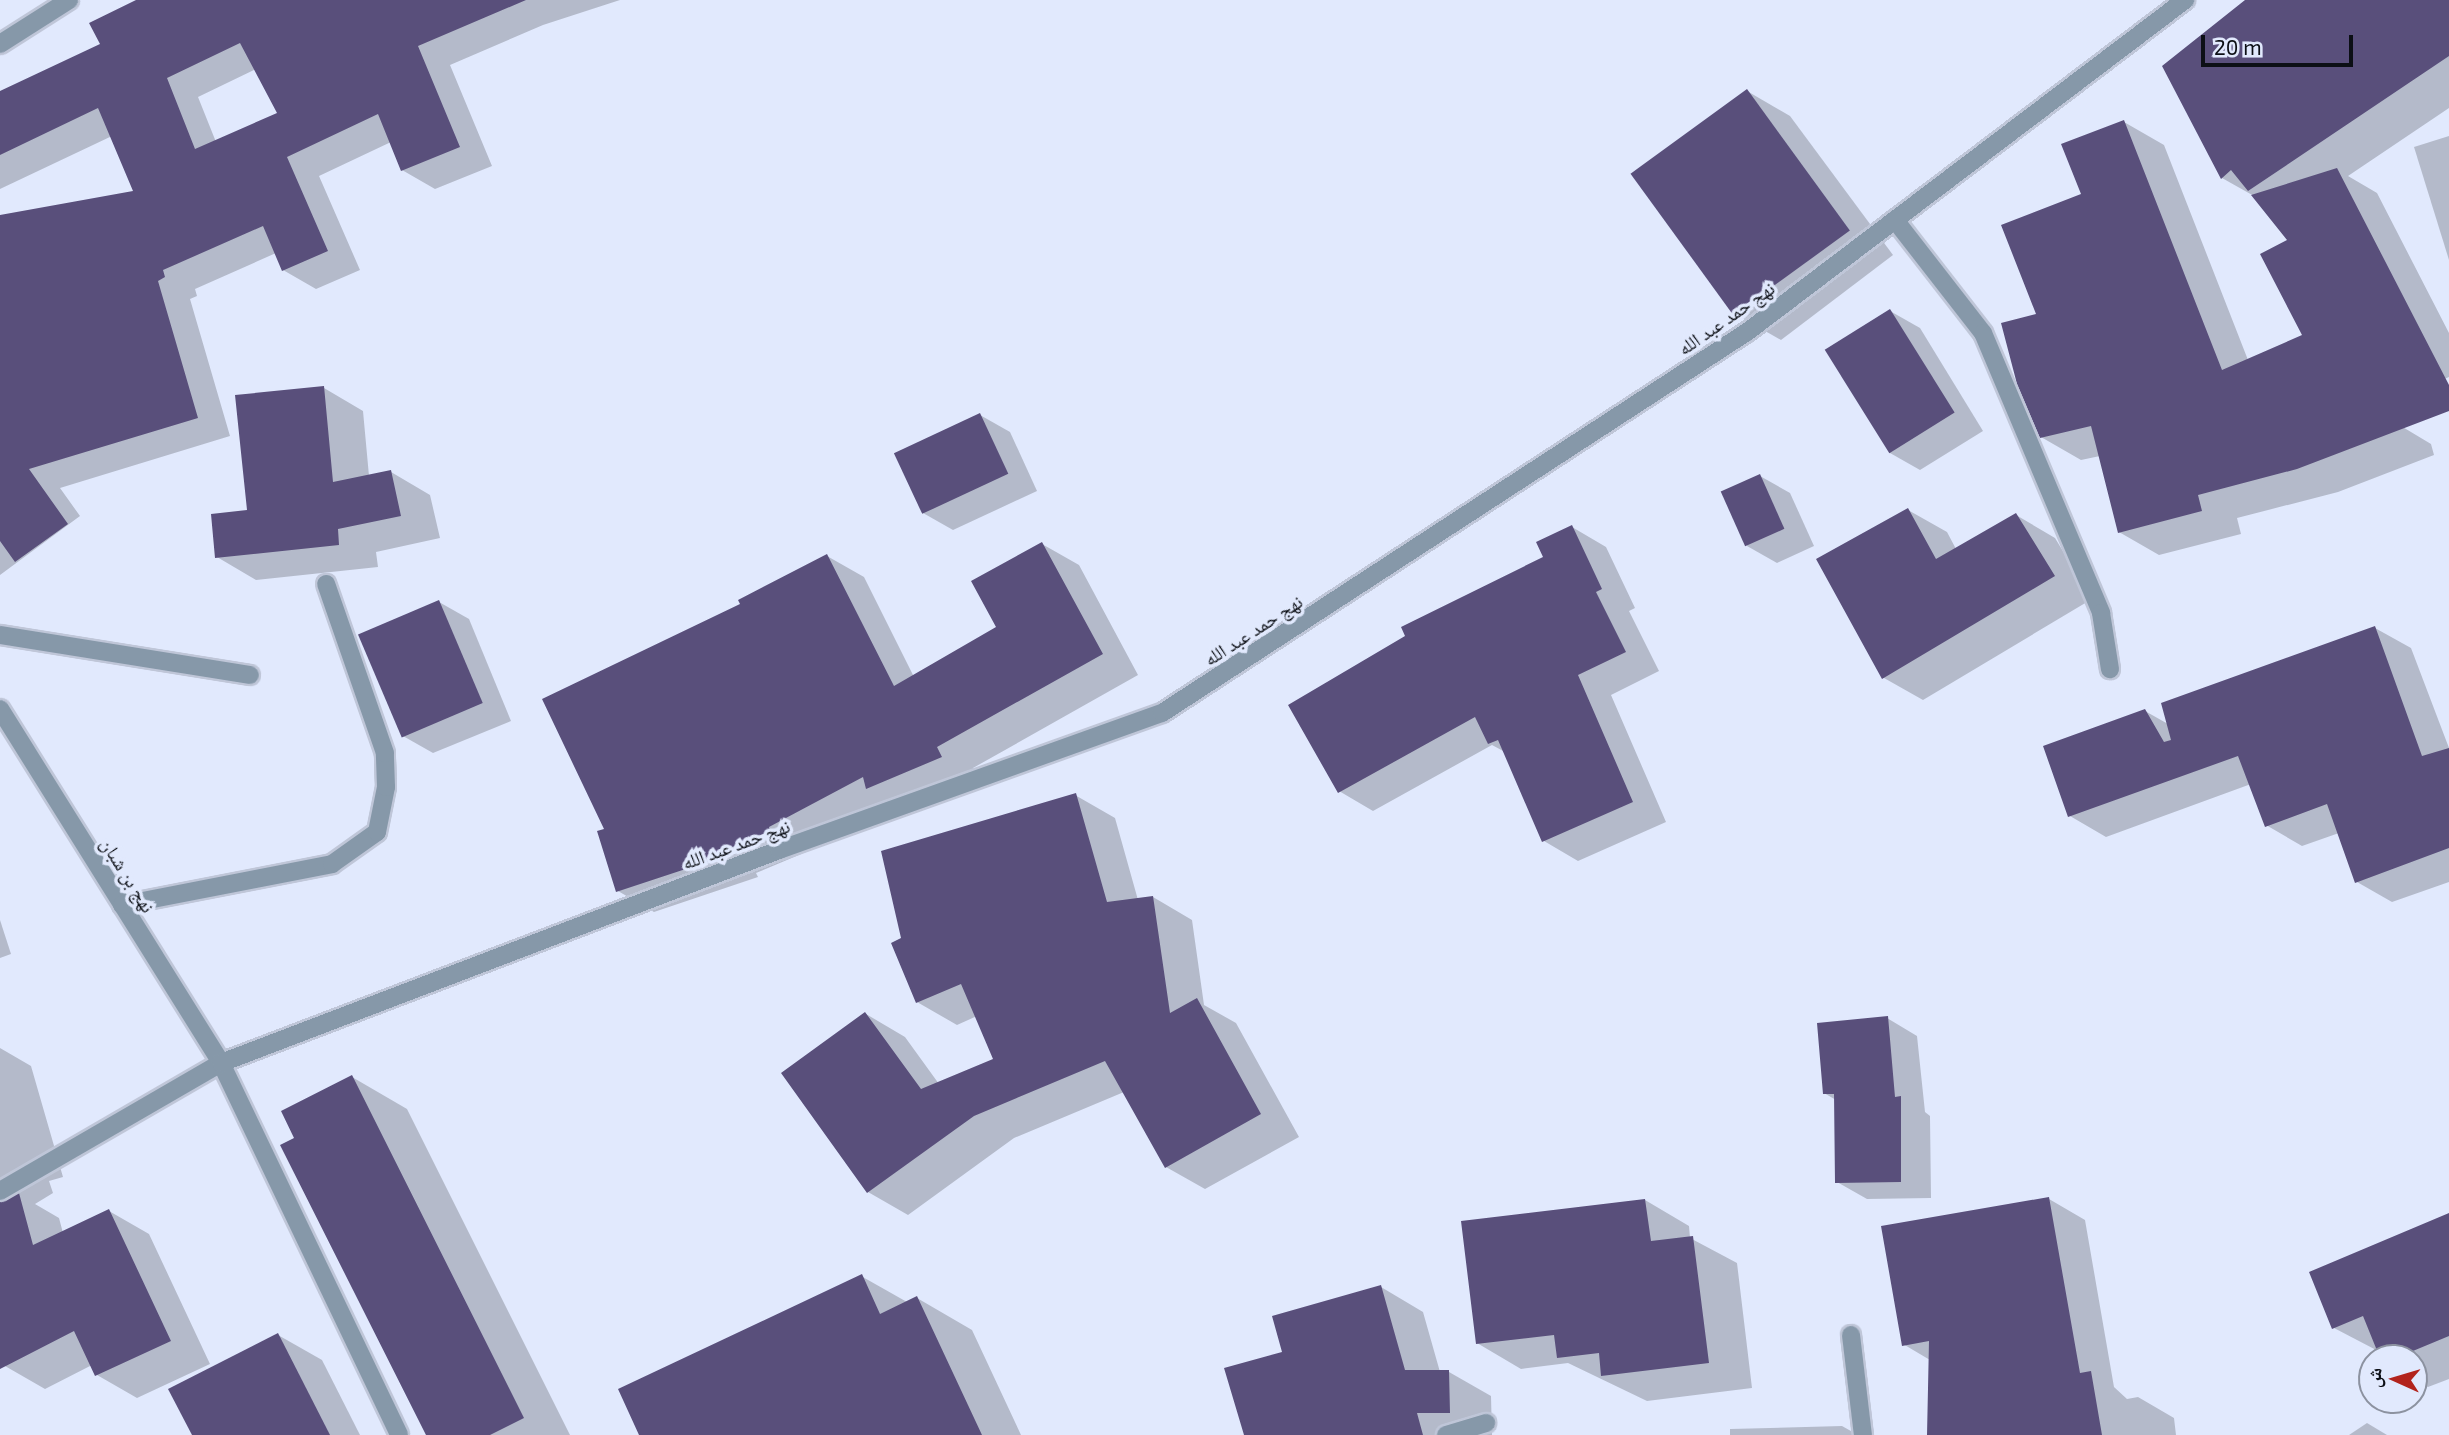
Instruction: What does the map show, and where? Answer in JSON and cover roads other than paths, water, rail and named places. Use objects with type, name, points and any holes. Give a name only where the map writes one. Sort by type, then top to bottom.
[{"type":"street","points":[[0,44],[69,0]]},
{"type":"street","name":"نهج حمد عبد الله","points":[[0,1191],[221,1063],[779,850],[1163,713],[1746,332],[2185,0]]},
{"type":"street","points":[[1895,220],[1983,333],[2101,613],[2110,668]]},
{"type":"street","points":[[122,905],[332,864],[377,832],[386,787],[385,753],[326,584]]},
{"type":"street","points":[[0,635],[250,675]]},
{"type":"street","name":"نهج بن شبان","points":[[0,709],[221,1063],[399,1435]]},
{"type":"street","points":[[1851,1335],[1863,1435]]},
{"type":"street","points":[[1446,1435],[1486,1423]]}]
